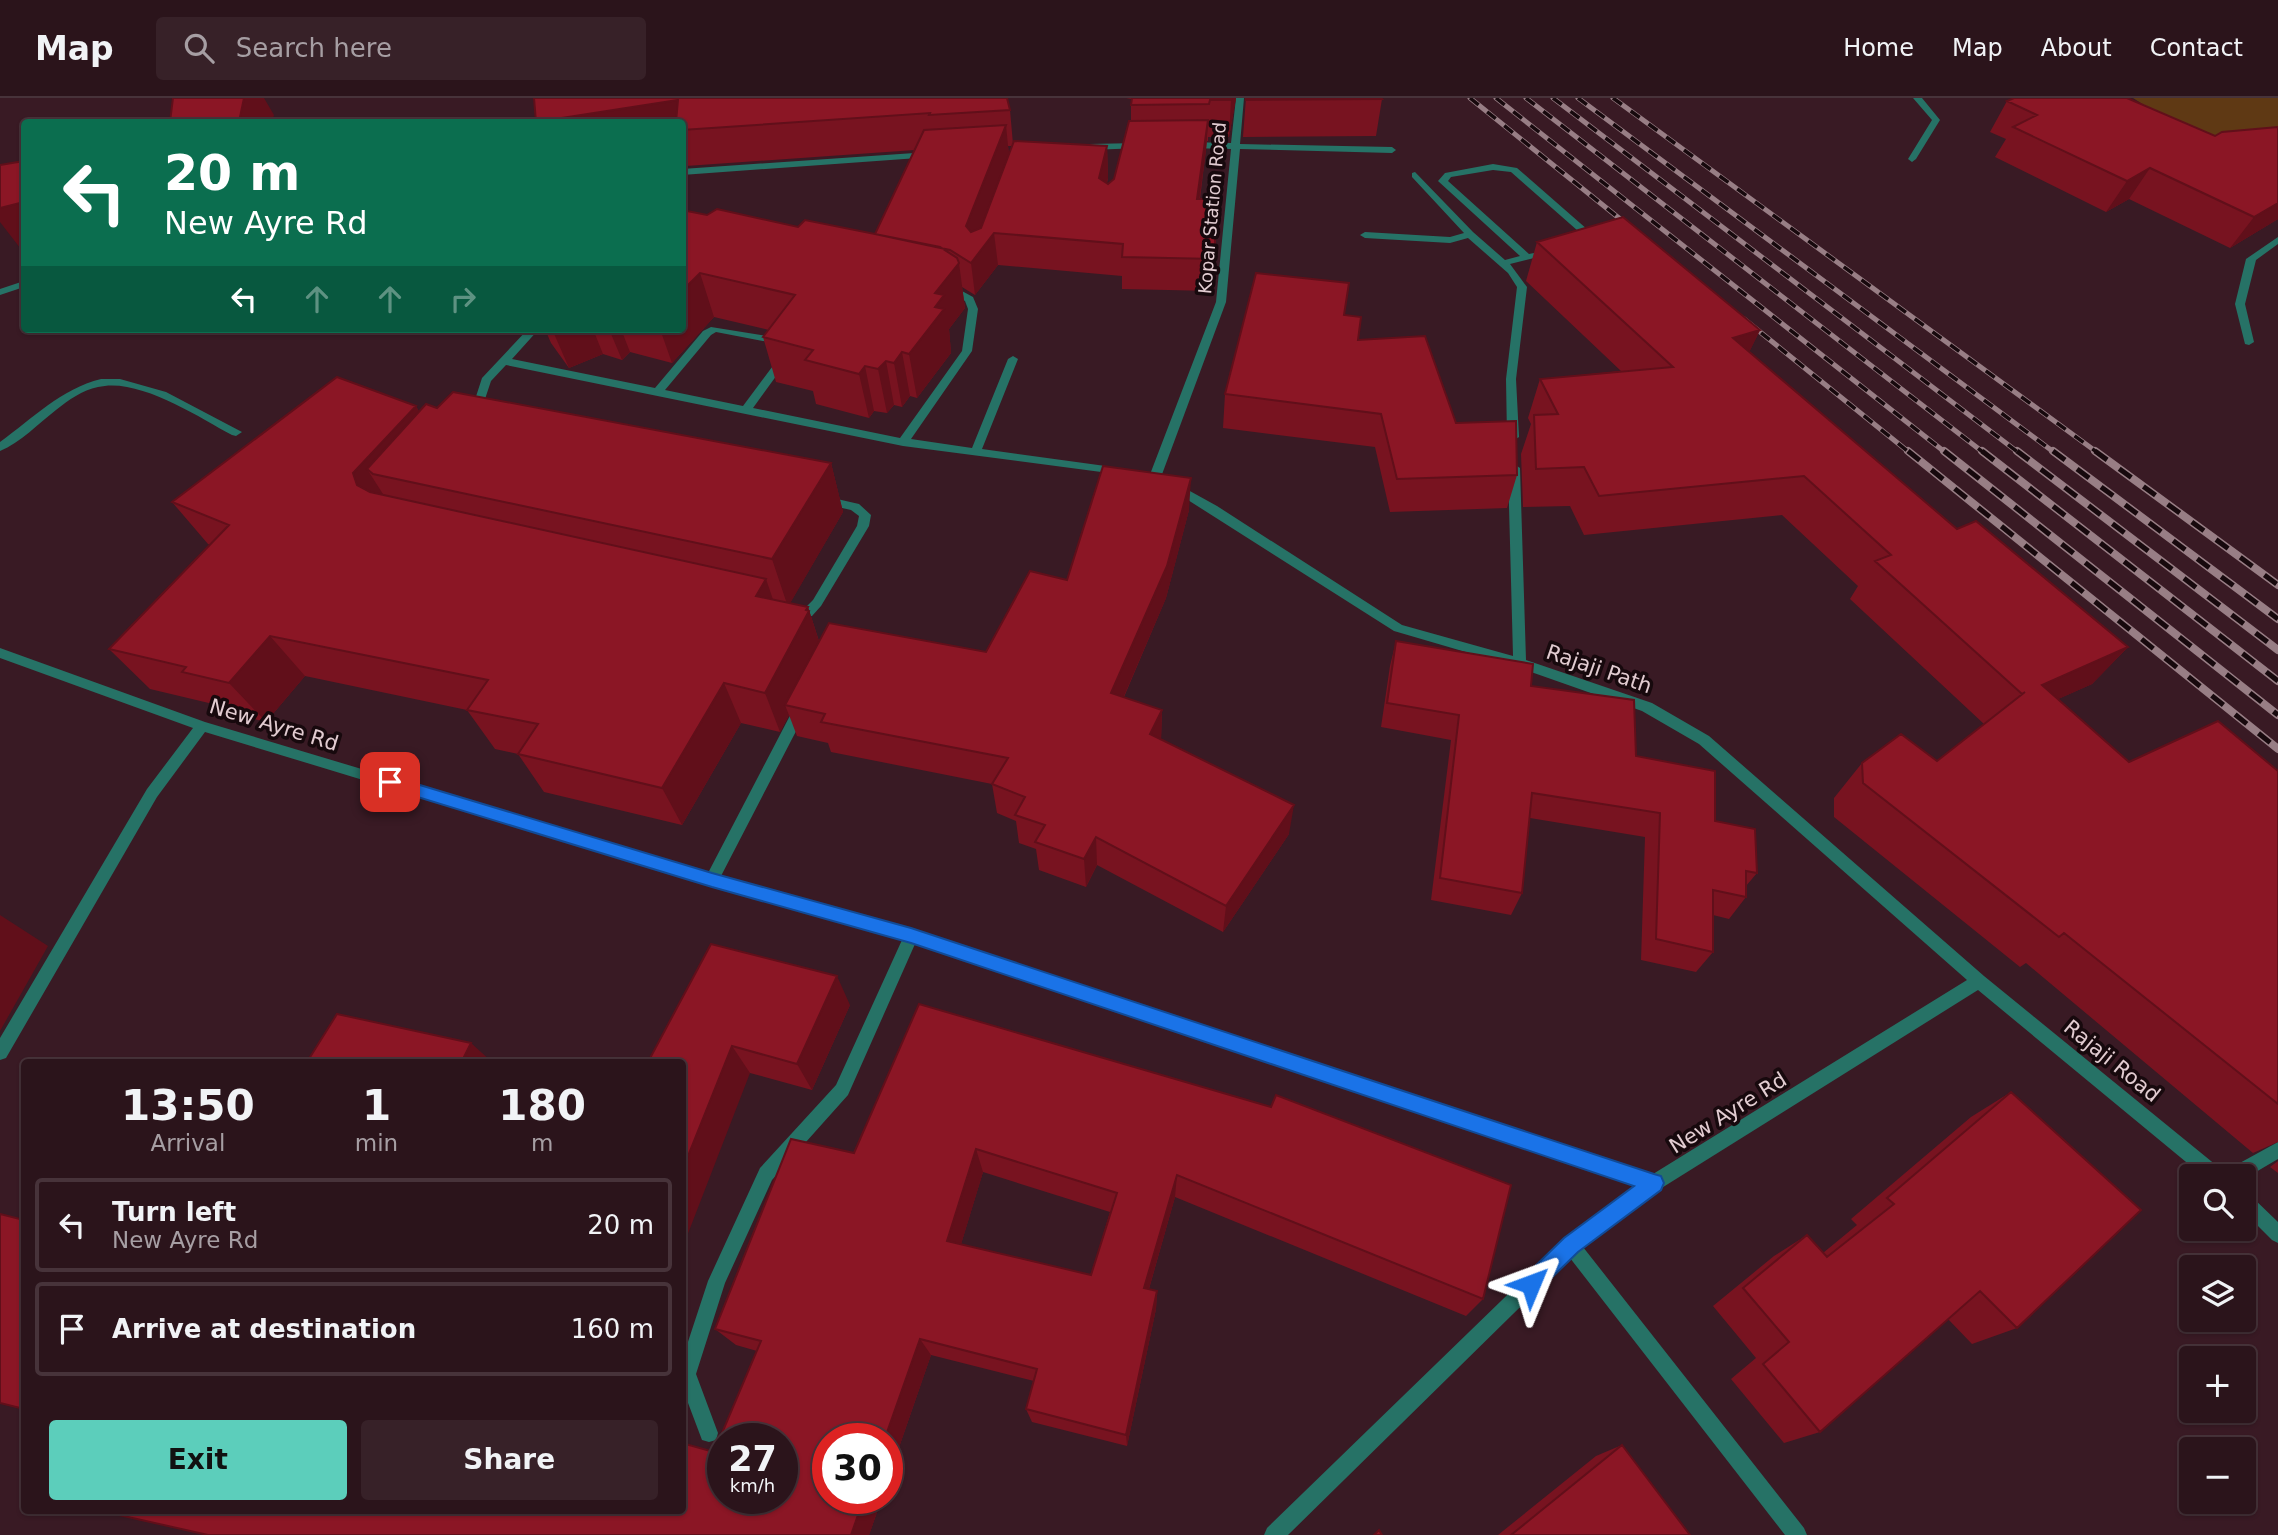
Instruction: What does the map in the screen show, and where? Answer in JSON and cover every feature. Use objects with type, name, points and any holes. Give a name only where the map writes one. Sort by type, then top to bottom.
[{"type":"street","name":"Kopar Station Road","points":[[1148,476],[1221,302],[1240,98]]},
{"type":"street","points":[[1912,159],[1936,120],[1917,98]]},
{"type":"street","points":[[1179,145],[1234,144],[1392,150]]},
{"type":"street","points":[[1083,147],[1152,145]]},
{"type":"street","points":[[686,172],[938,154]]},
{"type":"street","points":[[1527,258],[1447,186],[1443,181],[1448,175],[1493,167],[1514,170],[1591,237],[1583,245]]},
{"type":"street","points":[[1415,176],[1503,263],[1521,287],[1511,379],[1513,447]]},
{"type":"street","points":[[1365,235],[1450,240],[1470,233]]},
{"type":"street","points":[[2249,342],[2240,304],[2251,259],[2278,240]]},
{"type":"street","points":[[1503,263],[1561,250]]},
{"type":"street","points":[[903,442],[967,351],[973,309],[969,299],[936,284]]},
{"type":"street","points":[[0,292],[21,285]]},
{"type":"street","points":[[658,391],[707,333],[715,329],[787,343],[789,350],[786,356],[746,410]]},
{"type":"street","points":[[487,425],[469,427],[486,380],[530,333]]},
{"type":"street","points":[[975,453],[1013,359]]},
{"type":"street","points":[[505,361],[903,442],[1127,474]]},
{"type":"street","points":[[0,447],[84,387],[105,381],[151,390],[236,432]]},
{"type":"street","points":[[1514,460],[1520,663]]},
{"type":"street","name":"Rajaji Path","points":[[1148,476],[1213,509],[1398,628],[1520,663],[1647,706],[1679,723],[1704,740],[1979,981]]},
{"type":"street","points":[[779,612],[808,613],[817,604],[863,526],[865,515],[855,507],[814,498]]},
{"type":"street","name":"New Ayre Rd","points":[[0,653],[202,726],[712,880],[911,936],[1654,1183],[1979,981]]},
{"type":"street","points":[[712,880],[806,700]]},
{"type":"street","points":[[0,1053],[152,793],[202,726]]},
{"type":"street","points":[[707,1428],[687,1374],[717,1280],[766,1174],[842,1090],[911,936]]},
{"type":"street","name":"Rajaji Road","points":[[1979,981],[2201,1164]]},
{"type":"street","points":[[2254,1164],[2278,1150]]},
{"type":"street","points":[[1274,1535],[1571,1245],[1654,1183]]},
{"type":"street","points":[[2256,1213],[2278,1234]]},
{"type":"street","points":[[1571,1245],[1797,1535]]},
{"type":"shaded area","points":[[2133,98],[2278,98],[2278,143],[2210,147]]},
{"type":"building","points":[[173,98],[244,98],[240,119],[170,119]]},
{"type":"building","points":[[534,98],[1007,98],[1010,110],[686,130],[686,119],[676,119],[678,100],[555,119],[536,119]]},
{"type":"building","points":[[1132,98],[1232,98],[1210,100],[1209,104],[1131,105]]},
{"type":"building","points":[[1381,98],[1382,99],[1246,100]]},
{"type":"building","points":[[2014,98],[2127,98],[2215,136],[2222,132],[2278,127],[2278,203],[2254,217],[2150,168],[2127,181],[2013,127],[2037,115],[2007,101]]},
{"type":"building","points":[[1208,120],[1197,199],[1215,199],[1215,259],[1122,257],[1123,244],[994,233],[971,263],[950,250],[875,234],[924,130],[1006,125],[966,226],[971,232],[981,228],[1014,141],[1107,146],[1099,178],[1108,184],[1114,179],[1129,121]]},
{"type":"building","points":[[21,162],[21,203],[0,208],[0,165]]},
{"type":"building","points":[[717,209],[798,227],[805,220],[940,247],[957,258],[959,263],[935,293],[944,295],[935,307],[944,309],[909,354],[902,352],[894,363],[886,361],[878,369],[865,366],[859,374],[805,360],[813,350],[763,337],[795,295],[700,273],[686,287],[686,211],[707,215]]},
{"type":"building","points":[[1623,217],[1760,330],[1733,338],[1957,529],[1976,521],[2128,647],[2042,685],[2129,762],[2218,721],[2278,771],[2278,1104],[2064,933],[2059,937],[1863,783],[1862,763],[1901,734],[1937,761],[2025,692],[2022,694],[1875,561],[1891,555],[1804,476],[1599,496],[1584,467],[1536,469],[1534,415],[1558,414],[1540,379],[1673,367],[1537,242]]},
{"type":"building","points":[[1256,273],[1349,283],[1344,315],[1361,317],[1358,340],[1425,336],[1456,423],[1516,421],[1517,475],[1397,479],[1381,414],[1225,394]]},
{"type":"building","points":[[337,377],[416,406],[353,473],[357,485],[370,492],[766,579],[756,596],[808,607],[806,610],[809,611],[765,693],[724,683],[662,788],[518,754],[538,724],[467,710],[488,680],[270,636],[229,683],[182,672],[186,667],[109,649],[229,525],[172,502]]},
{"type":"building","points":[[453,392],[831,463],[772,559],[373,474],[367,469],[426,404],[437,408]]},
{"type":"building","points":[[1103,466],[1191,478],[1167,566],[1111,693],[1162,710],[1150,734],[1294,805],[1226,906],[1096,837],[1084,859],[1035,842],[1045,825],[1015,815],[1025,797],[992,784],[1008,758],[821,722],[825,714],[785,705],[829,623],[986,652],[1030,571],[1067,580]]},
{"type":"building","points":[[1396,641],[1533,664],[1531,686],[1634,700],[1636,756],[1715,771],[1715,821],[1755,829],[1757,873],[1746,871],[1746,897],[1713,890],[1713,952],[1656,939],[1660,813],[1532,793],[1522,893],[1440,878],[1459,715],[1387,703]]},
{"type":"building","points":[[711,944],[837,976],[797,1064],[732,1046],[686,1161],[686,1059],[650,1059]]},
{"type":"building","points":[[919,1004],[1271,1107],[1276,1095],[1511,1185],[1483,1299],[1177,1175],[1144,1288],[1157,1291],[1126,1435],[1026,1409],[1037,1369],[920,1339],[890,1423],[812,1423],[812,1514],[858,1514],[851,1535],[208,1535],[115,1514],[686,1514],[686,1444],[707,1450],[707,1514],[798,1514],[798,1423],[726,1423],[761,1341],[715,1329],[791,1139],[854,1153]],"holes":[[[976,1149],[1117,1193],[1091,1275],[947,1241]]]},
{"type":"building","points":[[337,1014],[471,1043],[464,1057],[476,1059],[309,1059]]},
{"type":"building","points":[[2011,1092],[2141,1210],[2017,1328],[1980,1291],[1820,1432],[1763,1364],[1789,1342],[1743,1288],[1807,1235],[1827,1257],[1894,1204],[1887,1198]]},
{"type":"building","points":[[0,1214],[21,1219],[21,1408],[0,1403]]},
{"type":"building","points":[[1622,1445],[1690,1535],[1511,1535]]},
{"type":"railway","points":[[1470,98],[1635,231]]},
{"type":"railway","points":[[1496,98],[1946,453]]},
{"type":"railway","points":[[1526,98],[1984,453]]},
{"type":"railway","points":[[1553,98],[2019,453]]},
{"type":"railway","points":[[1578,98],[2055,453]]},
{"type":"railway","points":[[1613,98],[2098,453]]},
{"type":"railway","points":[[1744,319],[1910,453]]},
{"type":"railway","points":[[1908,451],[2278,749]]},
{"type":"railway","points":[[1944,451],[2278,715]]},
{"type":"railway","points":[[1982,451],[2278,681]]},
{"type":"railway","points":[[2017,451],[2278,650]]},
{"type":"railway","points":[[2053,451],[2278,619]]},
{"type":"railway","points":[[2095,451],[2278,585]]},
{"type":"route","points":[[390,782],[712,880],[911,936],[1654,1183],[1571,1245],[1531,1284]]}]
